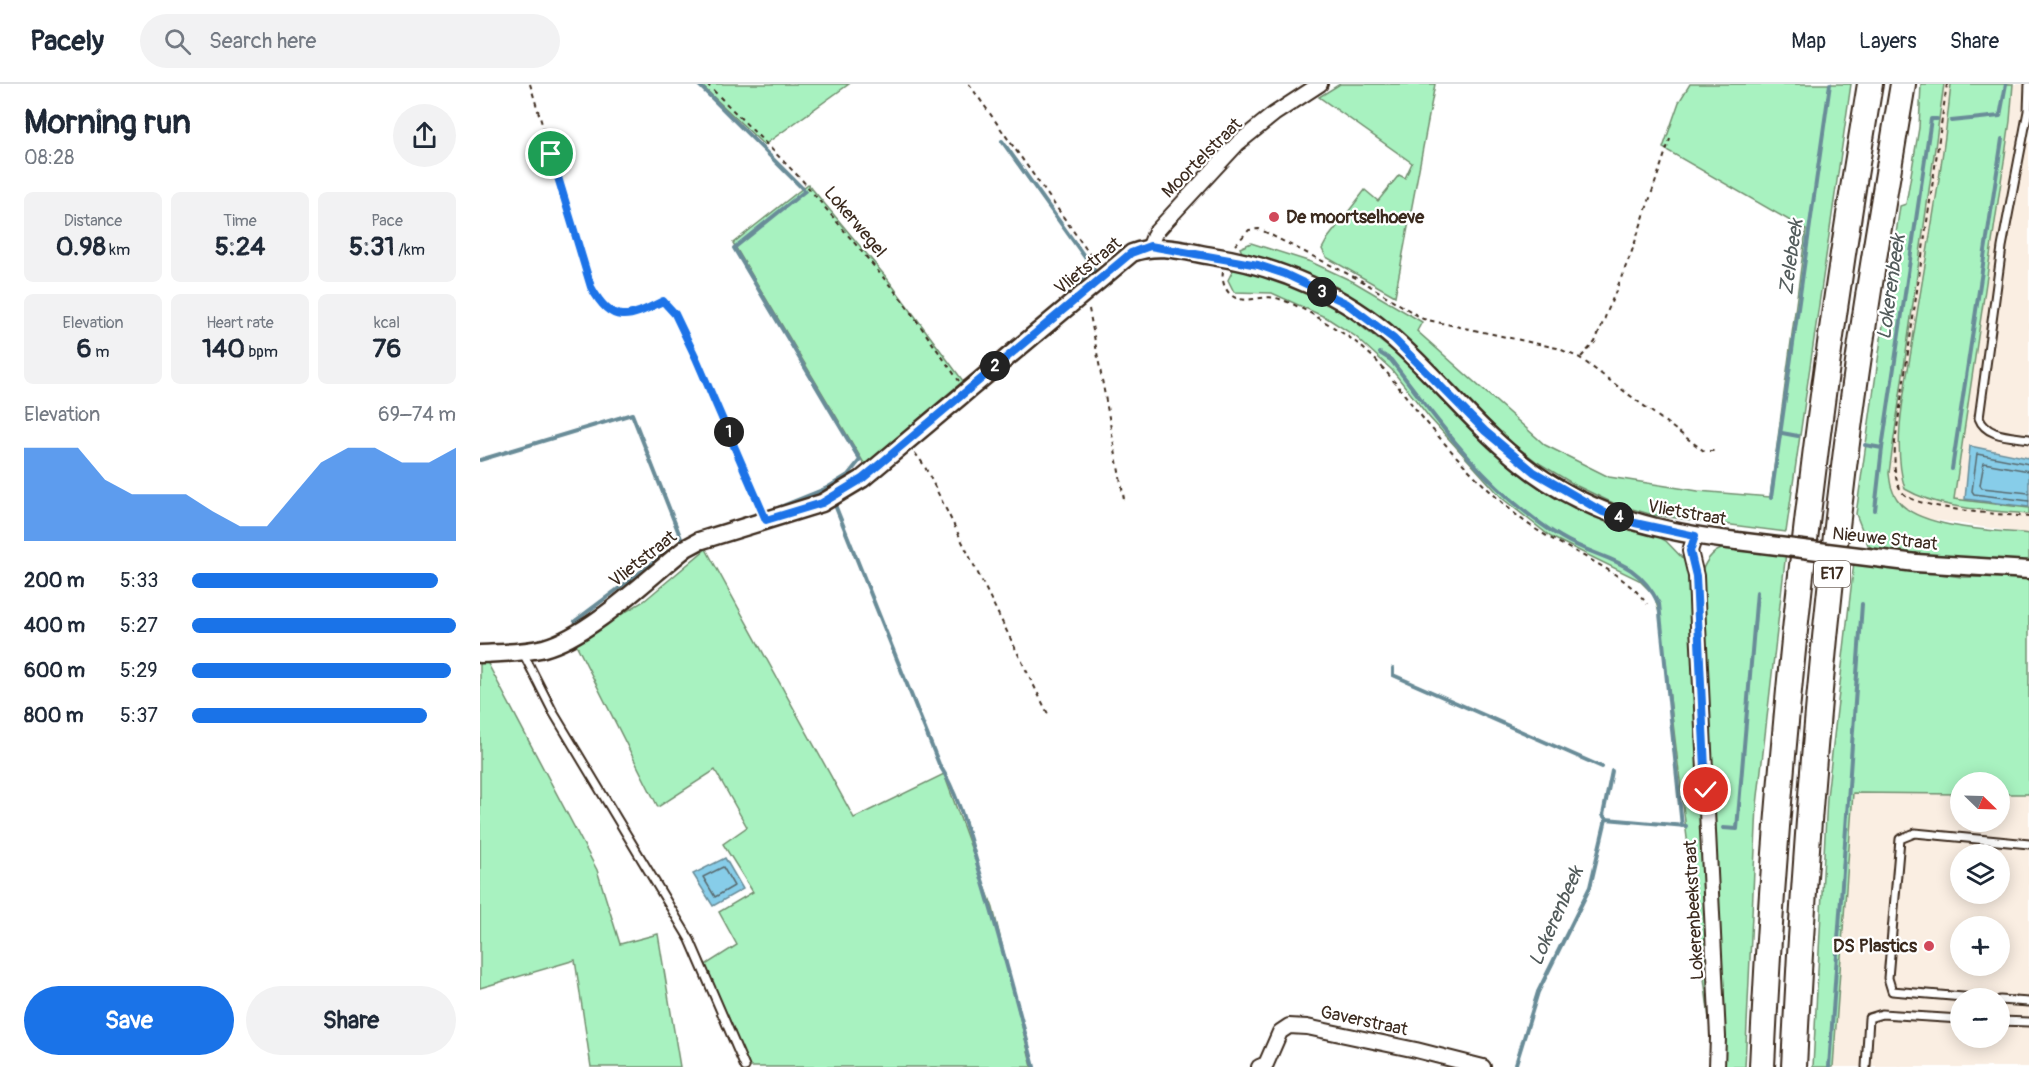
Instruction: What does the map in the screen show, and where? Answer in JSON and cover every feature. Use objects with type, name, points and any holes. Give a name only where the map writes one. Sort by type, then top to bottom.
[{"type":"highway","name":"E17","points":[[1762,1067],[1770,900],[1785,713],[1808,499],[1843,245],[1870,84]]},
{"type":"highway","name":"E17","points":[[1794,1067],[1801,917],[1814,753],[1840,502],[1875,249],[1903,84]]},
{"type":"street","name":"Moortelstraat","points":[[1150,246],[1155,233],[1238,143],[1275,114],[1320,84]]},
{"type":"street","name":"Vlietstraat","points":[[480,654],[544,648],[569,638],[597,619],[686,548],[699,541],[822,503],[840,493],[862,479],[965,390],[1131,253],[1150,246],[1258,265],[1285,274],[1346,303],[1394,339],[1485,431],[1534,472],[1603,512],[1635,523],[1695,536],[1737,541]]},
{"type":"street","name":"Lokerenbeekstraat","points":[[1695,536],[1690,551],[1696,576],[1717,1025],[1716,1067]]},
{"type":"street","name":"Nieuwe Straat","points":[[1737,541],[1916,563],[2029,570]]},
{"type":"street","name":"Gaverstraat","points":[[1259,1067],[1266,1064],[1280,1032],[1289,1026],[1383,1043],[1483,1067]]},
{"type":"lane","points":[[2029,84],[2028,111],[2002,247],[1979,417],[1983,427],[1989,431],[2029,439]]},
{"type":"lane","points":[[522,650],[553,712],[690,940],[745,1067]]},
{"type":"lane","points":[[1950,996],[1892,991],[1888,978],[1900,839],[1914,834],[2029,844]]},
{"type":"lane","points":[[2010,1001],[2029,1002]]},
{"type":"lane","points":[[1866,1067],[1869,1018],[1882,1014],[1950,1018]]},
{"type":"lane","points":[[2010,1021],[2029,1022]]},
{"type":"path","points":[[530,84],[591,287],[601,304],[619,317],[663,301],[671,307],[766,520]]},
{"type":"path","name":"Lokerwegel","points":[[707,84],[802,180],[902,300],[965,390]]},
{"type":"path","points":[[969,84],[1105,275]]},
{"type":"path","points":[[1947,84],[1895,442],[1894,471],[1903,494],[1914,500],[1937,507],[2029,517]]},
{"type":"path","points":[[1580,358],[1595,342],[1632,251],[1670,139]]},
{"type":"path","points":[[1079,298],[1090,310],[1124,499]]},
{"type":"path","points":[[906,441],[924,465],[1049,716]]},
{"type":"shaded area","points":[[1944,84],[2029,84],[2029,534],[1922,518],[1897,501],[1891,489],[1889,473]]},
{"type":"shaded area","points":[[1853,793],[1950,794],[1950,832],[2010,832],[2010,794],[2029,794],[2029,1067],[1833,1067]]},
{"type":"green space","points":[[700,84],[849,84],[764,145]]},
{"type":"green space","points":[[1340,84],[1435,84],[1395,296],[1326,257],[1322,249],[1365,190],[1378,201],[1399,175],[1405,178],[1412,163],[1319,97]]},
{"type":"green space","points":[[1690,84],[1851,84],[1786,532],[1653,515],[1615,504],[1575,485],[1537,462],[1512,443],[1390,326],[1243,255],[1240,248],[1251,243],[1311,262],[1354,282],[1422,322],[1417,331],[1545,445],[1609,477],[1698,491],[1770,497],[1806,230],[1663,148],[1679,102]]},
{"type":"green space","points":[[1921,84],[1944,84],[1889,473],[1891,486],[1897,499],[1907,509],[1921,517],[1958,526],[2029,534],[2029,565],[1945,560],[1875,550],[1868,545],[1856,514],[1900,206],[1906,204],[1919,128]]},
{"type":"green space","points":[[1951,84],[2013,84],[2010,121],[1954,499],[2029,508],[2029,514],[1965,508],[1919,496],[1905,489],[1901,471],[1899,452],[1901,414],[1939,180]]},
{"type":"green space","points":[[808,184],[886,277],[963,381],[865,465],[733,243]]},
{"type":"green space","points":[[1234,268],[1294,286],[1344,313],[1416,369],[1485,439],[1666,541],[1686,562],[1691,578],[1712,1019],[1709,1019],[1660,616],[1654,595],[1639,580],[1551,537],[1503,499],[1429,417],[1392,370],[1355,336],[1327,318],[1272,293],[1234,292],[1228,280]]},
{"type":"green space","points":[[1734,546],[1786,552],[1757,805],[1745,1067],[1720,1067],[1700,576],[1705,564],[1716,551]]},
{"type":"green space","points":[[706,549],[854,818],[944,774],[993,908],[1032,1067],[744,1067],[699,969],[737,945],[719,912],[753,892],[723,844],[747,827],[715,770],[658,807],[575,642],[644,601]]},
{"type":"green space","points":[[1854,562],[1961,577],[2029,578],[2029,794],[2010,794],[2010,772],[1950,772],[1950,794],[1853,793],[1833,1067],[1813,1067],[1827,797]]},
{"type":"green space","points":[[487,662],[597,870],[620,944],[658,934],[680,1067],[591,1067],[575,960],[480,988],[480,663]]},
{"type":"water","points":[[1970,446],[2029,458],[2029,507],[1965,499]]},
{"type":"water","points":[[725,858],[743,889],[713,906],[693,874]]},
{"type":"waterway","points":[[698,84],[805,191],[734,248],[860,460],[848,475],[827,488],[829,492]]},
{"type":"waterway","name":"Zelebeek","points":[[1771,498],[1830,84]]},
{"type":"waterway","name":"Lokerenbeek","points":[[1951,121],[2000,116],[2006,84]]},
{"type":"waterway","name":"Lokerenbeek","points":[[1865,445],[1882,448],[1931,119],[1937,119]]},
{"type":"waterway","points":[[1952,469],[2002,139]]},
{"type":"waterway","points":[[1002,141],[1094,270],[1064,299]]},
{"type":"waterway","points":[[1380,353],[1391,360],[1462,450],[1510,499],[1561,537],[1628,568],[1649,588],[1659,604],[1682,826]]},
{"type":"waterway","points":[[480,460],[632,414],[682,541],[575,621]]},
{"type":"waterway","name":"Lokerenbeek","points":[[1782,433],[1798,436]]},
{"type":"waterway","points":[[1875,510],[1882,448]]},
{"type":"waterway","points":[[775,509],[827,488]]},
{"type":"waterway","points":[[835,505],[939,764],[952,787],[970,837],[1034,1067]]},
{"type":"waterway","name":"Lokerenbeek","points":[[1723,828],[1737,829],[1757,592]]},
{"type":"waterway","points":[[1829,1067],[1862,604]]},
{"type":"waterway","points":[[1393,668],[1393,675],[1602,767]]},
{"type":"waterway","points":[[1606,819],[1603,815],[1612,771]]},
{"type":"waterway","name":"Lokerenbeek","points":[[1515,1067],[1538,992],[1590,887],[1606,819],[1686,826]]},
{"type":"place","name":"De moortselhoeve","points":[[1274,217]]},
{"type":"place","name":"DS Plastics","points":[[1929,946]]},
{"type":"route","points":[[551,154],[591,287],[601,304],[619,317],[663,301],[671,307],[696,358],[766,520],[822,503],[862,479],[965,390],[1131,253],[1150,246],[1258,265],[1285,274],[1346,303],[1394,339],[1485,431],[1534,472],[1603,512],[1635,523],[1695,536],[1690,551],[1696,576],[1706,790]]}]
